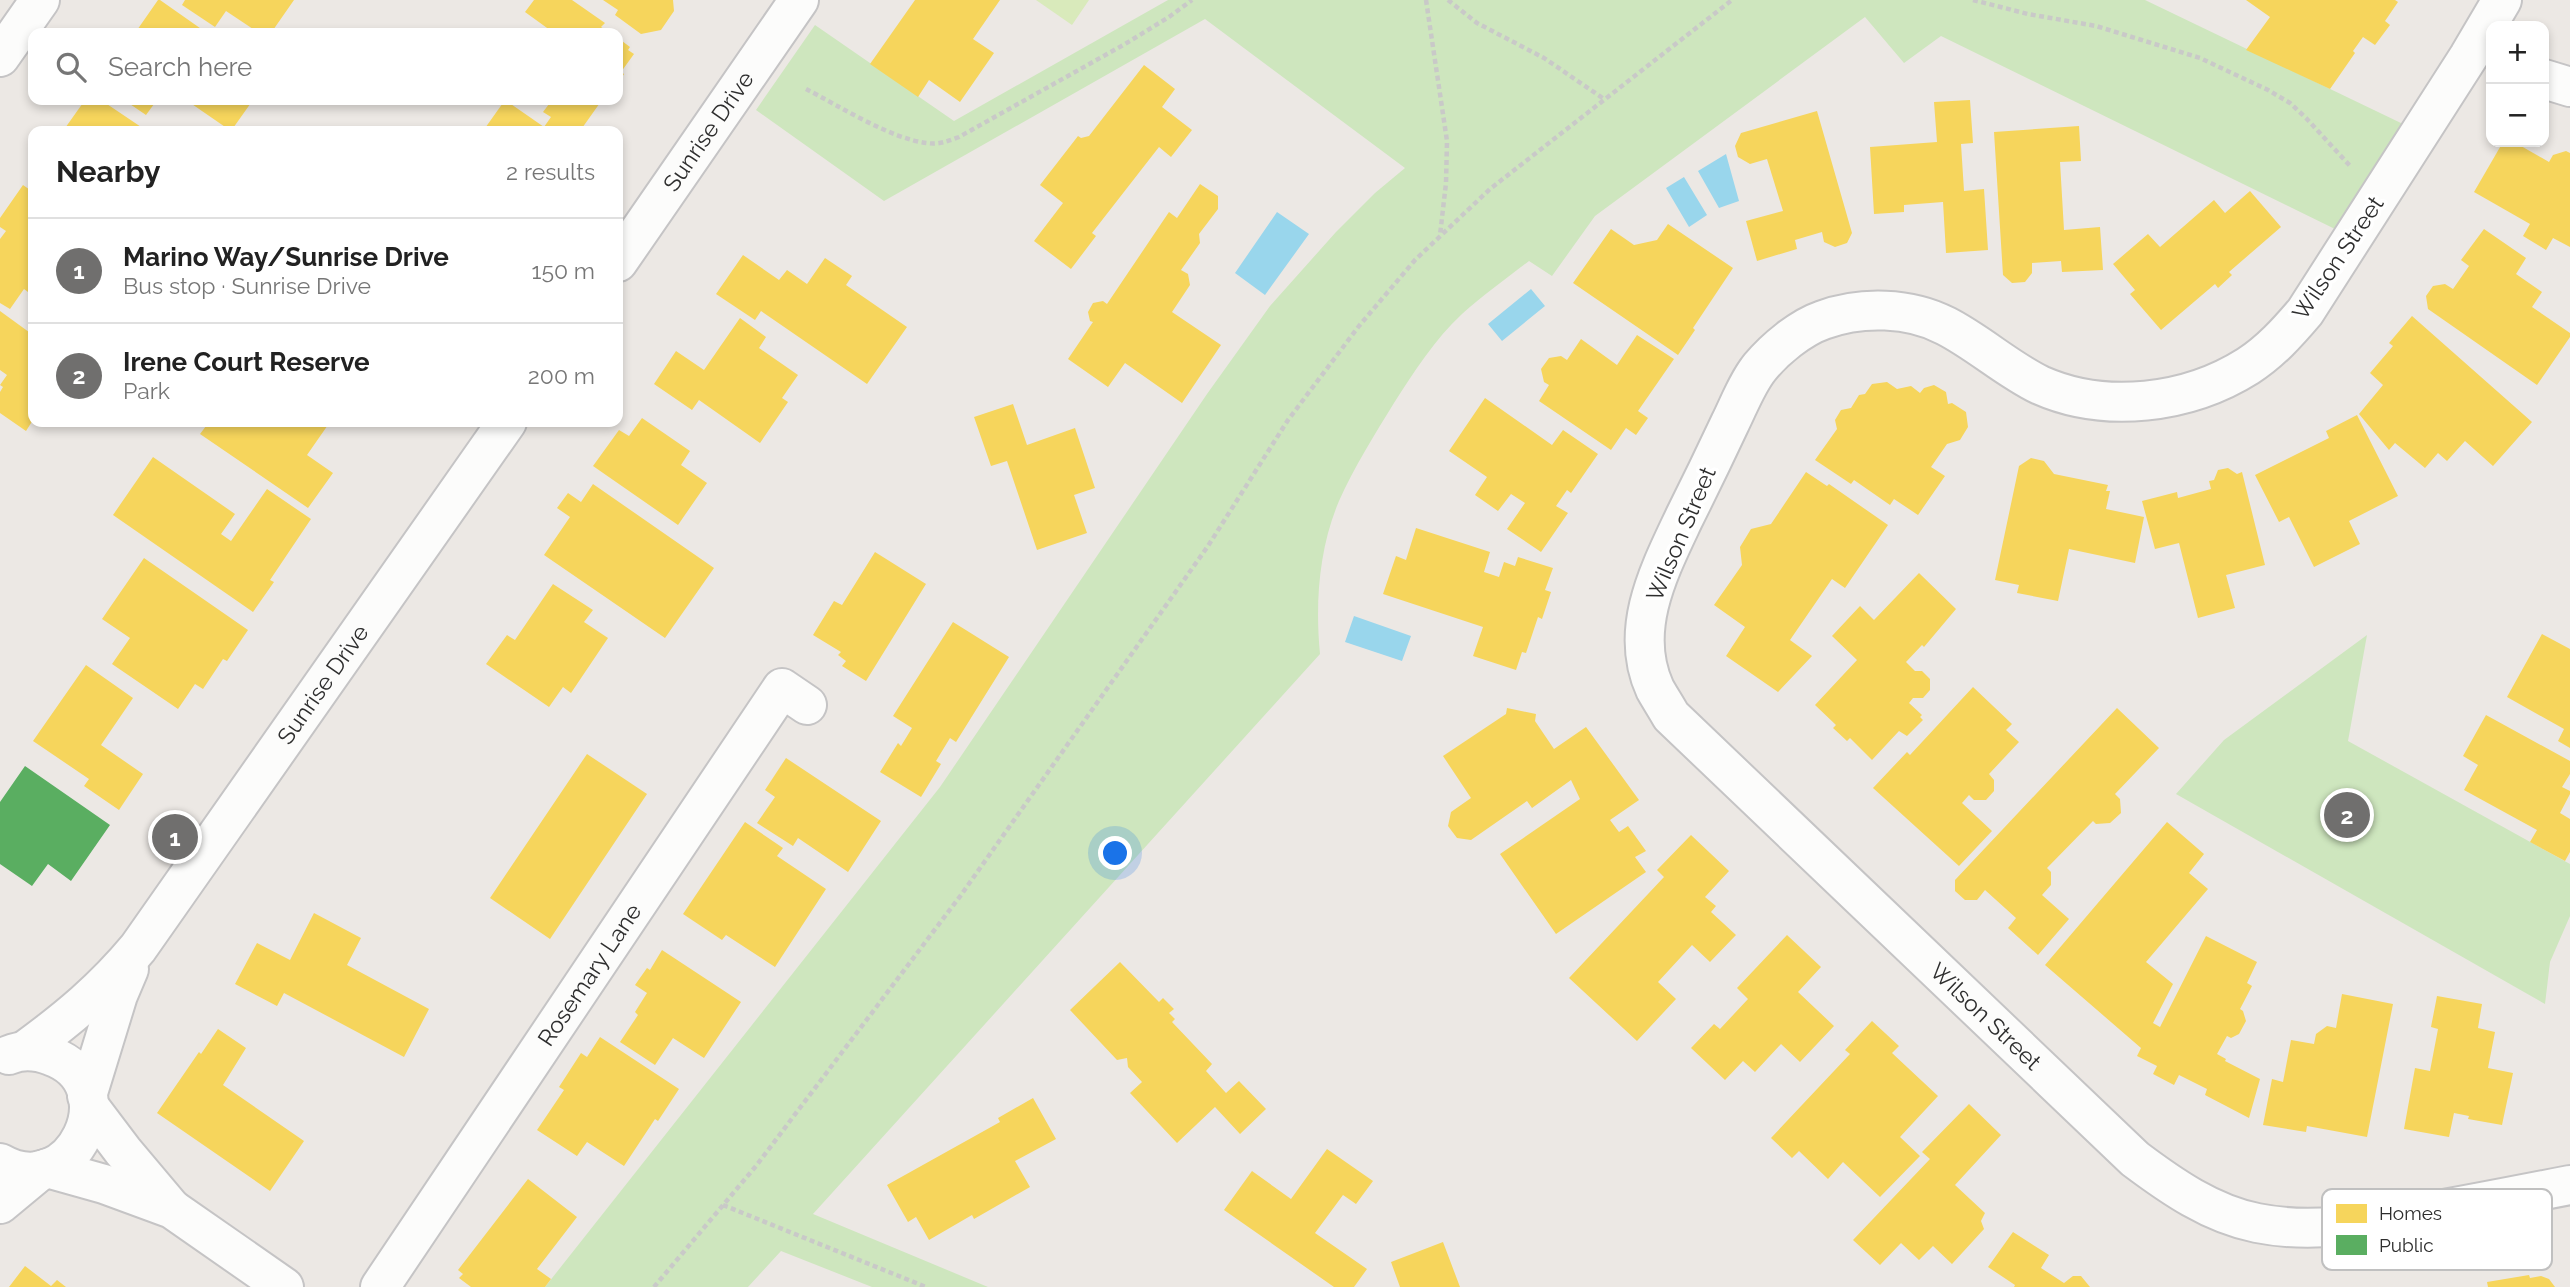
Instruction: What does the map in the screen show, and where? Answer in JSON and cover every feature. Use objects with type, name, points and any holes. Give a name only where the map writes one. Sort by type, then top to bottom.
[{"type":"street","points":[[0,57],[40,0]]},
{"type":"street","name":"Sunrise Drive","points":[[623,255],[799,0]]},
{"type":"street","name":"Wilson Street","points":[[2322,1228],[2300,1229],[2255,1222],[2216,1209],[2186,1195],[2134,1159],[1671,716],[1655,688],[1647,657],[1644,629],[1650,598],[1664,560],[1740,401],[1759,368],[1788,340],[1821,320],[1855,312],[1915,314],[1954,331],[2030,379],[2073,396],[2109,401],[2143,401],[2183,395],[2218,382],[2248,366],[2276,344],[2305,312],[2480,59],[2502,0]]},
{"type":"street","points":[[2549,81],[2570,87]]},
{"type":"street","name":"Sunrise Drive","points":[[9,1053],[81,1009],[119,972],[138,948],[503,427]]},
{"type":"street","name":"Rosemary Lane","points":[[380,1287],[782,688],[807,705]]},
{"type":"street","name":"Sunrise Drive","points":[[0,1203],[44,1169],[65,1159],[79,1144],[88,1126],[88,1101],[118,995],[138,948]]},
{"type":"street","points":[[9,1053],[41,1052],[57,1058],[71,1068],[82,1081],[88,1101],[123,1151],[172,1209]]},
{"type":"street","points":[[0,1163],[23,1171],[44,1169],[104,1184],[172,1209],[284,1287]]},
{"type":"street","name":"Wilson Street","points":[[2549,1189],[2570,1185]]},
{"type":"path","points":[[806,89],[902,137],[926,143],[943,143],[959,138],[1125,44],[1192,0]]},
{"type":"path","points":[[1426,0],[1447,141],[1440,237]]},
{"type":"path","points":[[1448,0],[1477,23],[1544,58],[1604,99]]},
{"type":"path","points":[[654,1287],[805,1105],[961,895],[1208,546],[1288,420],[1359,326],[1415,260],[1490,189],[1732,0]]},
{"type":"path","points":[[1973,0],[2108,29],[2174,49],[2225,69],[2290,103],[2351,168]]},
{"type":"path","points":[[723,1205],[926,1287]]},
{"type":"green space","points":[[1036,0],[1089,0],[1072,25]]},
{"type":"green space","points":[[1168,0],[2145,0],[2403,124],[2337,230],[1941,36],[1904,63],[1865,17],[1595,216],[1552,276],[1529,261],[1470,307],[1443,334],[1417,368],[1358,463],[1332,519],[1320,576],[1320,654],[813,1214],[988,1287],[872,1287],[781,1251],[748,1287],[545,1287],[940,787],[1207,394],[1270,306],[1336,232],[1405,168],[1205,19],[884,201],[756,110],[815,25],[954,121]]},
{"type":"green space","points":[[2367,635],[2348,741],[2570,864],[2570,916],[2550,962],[2545,1004],[2176,794],[2224,740]]},
{"type":"water","points":[[1726,154],[1739,201],[1719,208],[1698,171]]},
{"type":"water","points":[[1684,177],[1707,215],[1689,227],[1666,188]]},
{"type":"water","points":[[1277,212],[1309,234],[1265,295],[1235,273]]},
{"type":"water","points":[[1531,289],[1545,306],[1502,341],[1488,324]]},
{"type":"water","points":[[1354,616],[1411,636],[1402,661],[1345,642]]},
{"type":"building: Homes","points":[[160,0],[200,28],[138,28]]},
{"type":"building: Homes","points":[[185,0],[294,0],[274,28],[252,28],[226,11],[215,27],[182,5]]},
{"type":"building: Homes","points":[[534,0],[572,0],[605,23],[602,28],[547,28],[525,12]]},
{"type":"building: Homes","points":[[603,0],[673,0],[674,11],[661,30],[641,34],[615,15],[618,10]]},
{"type":"building: Homes","points":[[915,0],[1000,0],[973,39],[994,53],[960,102],[929,80],[918,97],[870,64]]},
{"type":"building: Homes","points":[[2246,0],[2398,2],[2385,21],[2390,25],[2375,45],[2363,37],[2330,89],[2246,50],[2270,17]]},
{"type":"building: Homes","points":[[623,42],[634,54],[623,69]]},
{"type":"building: Homes","points":[[1144,65],[1175,89],[1162,107],[1192,130],[1171,157],[1159,147],[1092,233],[1096,236],[1071,269],[1034,241],[1063,203],[1040,185],[1078,136],[1089,136]]},
{"type":"building: Homes","points":[[1970,100],[1973,143],[1961,144],[1964,191],[1984,189],[1988,250],[1946,253],[1943,202],[1904,205],[1904,212],[1874,214],[1870,147],[1937,142],[1934,102]]},
{"type":"building: Homes","points":[[81,105],[108,105],[140,126],[67,126]]},
{"type":"building: Homes","points":[[131,105],[153,105],[146,115]]},
{"type":"building: Homes","points":[[193,105],[249,105],[235,126],[224,126]]},
{"type":"building: Homes","points":[[501,105],[512,105],[543,126],[487,126]]},
{"type":"building: Homes","points":[[548,105],[598,105],[584,126],[545,126],[551,117],[543,112]]},
{"type":"building: Homes","points":[[1817,111],[1852,233],[1847,243],[1835,247],[1824,242],[1822,232],[1795,240],[1797,249],[1757,261],[1746,221],[1783,211],[1767,159],[1750,164],[1738,157],[1735,146],[1741,133]]},
{"type":"building: Homes","points":[[2079,126],[2081,161],[2060,162],[2064,230],[2100,227],[2103,270],[2062,272],[2061,261],[2032,263],[2032,273],[2025,282],[2012,283],[2003,275],[1994,132]]},
{"type":"building: Homes","points":[[2500,147],[2523,147],[2549,162],[2553,155],[2566,151],[2570,153],[2570,247],[2553,238],[2546,250],[2523,236],[2530,224],[2474,192]]},
{"type":"building: Homes","points":[[1200,184],[1218,196],[1218,209],[1199,234],[1200,243],[1181,270],[1188,274],[1190,285],[1172,312],[1221,345],[1182,403],[1125,363],[1108,387],[1068,359],[1093,322],[1090,321],[1088,312],[1093,303],[1103,301],[1107,304],[1169,212],[1177,218]]},
{"type":"building: Homes","points":[[23,185],[28,188],[28,292],[24,289],[10,309],[0,303],[0,239],[6,231],[0,227],[0,218]]},
{"type":"building: Homes","points":[[2250,191],[2281,227],[2229,272],[2232,275],[2218,288],[2215,284],[2161,330],[2130,294],[2135,290],[2113,264],[2148,234],[2160,247],[2214,200],[2225,213]]},
{"type":"building: Homes","points":[[1668,224],[1733,268],[1678,355],[1573,283],[1611,229],[1634,245],[1657,240]]},
{"type":"building: Homes","points":[[2484,229],[2526,258],[2516,274],[2542,292],[2532,307],[2570,333],[2570,337],[2537,385],[2428,309],[2426,296],[2433,286],[2445,284],[2453,289],[2469,266],[2461,260]]},
{"type":"building: Homes","points":[[743,255],[779,280],[787,270],[807,284],[825,258],[852,276],[846,285],[907,327],[867,384],[761,311],[755,320],[716,294]]},
{"type":"building: Homes","points":[[0,311],[28,331],[29,427],[26,431],[0,413],[0,392],[3,387],[0,385],[7,375],[0,370]]},
{"type":"building: Homes","points":[[2412,316],[2532,422],[2493,466],[2465,441],[2447,461],[2438,453],[2425,468],[2395,443],[2389,450],[2359,414],[2383,385],[2370,373],[2393,346],[2389,343]]},
{"type":"building: Homes","points":[[740,318],[766,337],[759,348],[798,375],[782,398],[788,402],[760,443],[699,400],[692,410],[654,384],[676,351],[704,370]]},
{"type":"building: Homes","points":[[1637,335],[1674,359],[1638,411],[1648,418],[1636,435],[1626,428],[1611,450],[1539,401],[1549,385],[1544,382],[1541,369],[1549,358],[1561,356],[1567,360],[1581,339],[1617,365]]},
{"type":"building: Homes","points":[[1887,382],[1897,389],[1911,386],[1920,393],[1924,388],[1934,385],[1946,392],[1948,404],[1952,403],[1966,412],[1968,427],[1960,440],[1947,444],[1931,467],[1945,476],[1918,515],[1894,499],[1890,505],[1854,480],[1851,484],[1815,460],[1837,429],[1835,420],[1841,410],[1851,408],[1859,395],[1865,394],[1872,384]]},
{"type":"building: Homes","points":[[1485,398],[1552,445],[1563,430],[1598,454],[1571,493],[1567,490],[1556,506],[1568,513],[1541,552],[1507,529],[1525,503],[1511,494],[1498,511],[1475,495],[1487,477],[1449,451]]},
{"type":"building: Homes","points":[[1013,404],[1027,445],[1075,428],[1095,488],[1074,495],[1087,533],[1037,550],[1007,461],[991,466],[974,417]]},
{"type":"building: Homes","points":[[2357,415],[2398,496],[2349,521],[2360,544],[2314,567],[2289,517],[2279,522],[2255,475],[2329,438],[2326,431]]},
{"type":"building: Homes","points":[[642,418],[690,451],[681,465],[707,483],[678,525],[593,466],[619,430],[629,436]]},
{"type":"building: Homes","points":[[205,427],[327,427],[307,455],[333,473],[308,508],[200,434]]},
{"type":"building: Homes","points":[[153,457],[235,514],[221,534],[231,541],[267,489],[311,519],[270,580],[274,582],[253,612],[113,515]]},
{"type":"building: Homes","points":[[2031,458],[2044,461],[2054,474],[2108,485],[2106,491],[2110,491],[2106,509],[2144,517],[2135,563],[2069,549],[2058,601],[2017,593],[2019,585],[1995,580],[2019,466]]},
{"type":"building: Homes","points":[[2228,468],[2237,474],[2242,472],[2265,565],[2226,575],[2235,608],[2198,618],[2179,543],[2155,549],[2142,501],[2177,492],[2178,498],[2211,489],[2209,481],[2214,480],[2218,470]]},
{"type":"building: Homes","points":[[1806,472],[1827,486],[1829,484],[1888,525],[1845,588],[1832,579],[1790,640],[1812,656],[1778,692],[1726,656],[1745,627],[1714,605],[1742,565],[1740,547],[1751,529],[1771,524]]},
{"type":"building: Homes","points":[[593,484],[714,568],[665,638],[544,555],[570,517],[557,508],[568,493],[581,502]]},
{"type":"building: Homes","points":[[1416,528],[1490,552],[1484,572],[1499,577],[1504,562],[1515,566],[1518,557],[1553,568],[1545,590],[1551,592],[1542,619],[1538,617],[1526,653],[1522,652],[1516,670],[1473,656],[1483,627],[1383,594],[1396,556],[1406,560]]},
{"type":"building: Homes","points":[[875,552],[926,584],[866,681],[842,666],[846,661],[838,655],[841,652],[813,635],[834,601],[842,605]]},
{"type":"building: Homes","points":[[144,558],[248,630],[227,661],[223,659],[203,689],[195,684],[178,709],[112,664],[130,638],[102,619]]},
{"type":"building: Homes","points":[[1919,573],[1956,609],[1924,647],[1922,645],[1906,662],[1915,671],[1922,671],[1930,679],[1930,690],[1923,698],[1913,698],[1909,703],[1922,715],[1920,717],[1923,720],[1907,736],[1899,731],[1872,760],[1850,738],[1847,741],[1833,728],[1836,725],[1815,705],[1857,660],[1832,636],[1860,606],[1874,620]]},
{"type":"building: Homes","points":[[553,584],[593,610],[584,622],[608,638],[571,693],[563,687],[549,707],[486,664],[507,635],[515,640]]},
{"type":"building: Homes","points":[[953,622],[1009,657],[956,742],[950,738],[936,761],[941,764],[921,797],[880,772],[898,743],[901,746],[912,728],[893,716]]},
{"type":"building: Homes","points":[[2542,634],[2570,649],[2570,748],[2558,741],[2564,729],[2507,697]]},
{"type":"building: Homes","points":[[86,665],[133,698],[101,745],[143,774],[119,810],[84,786],[89,779],[33,741]]},
{"type":"building: Homes","points":[[1973,687],[2012,724],[2006,730],[2019,742],[1989,774],[1994,780],[1994,791],[1986,800],[1974,800],[1969,795],[1962,803],[1992,831],[1959,866],[1873,788],[1907,752],[1910,755]]},
{"type":"building: Homes","points":[[1507,708],[1536,714],[1535,721],[1554,749],[1586,727],[1639,800],[1610,820],[1619,832],[1628,826],[1646,851],[1635,857],[1646,872],[1556,934],[1500,854],[1580,799],[1571,780],[1532,808],[1527,801],[1471,840],[1457,838],[1448,826],[1451,812],[1471,798],[1443,756],[1506,714]]},
{"type":"building: Homes","points":[[2117,708],[2159,748],[2115,794],[2120,799],[2121,813],[2110,823],[2096,824],[2093,821],[2047,868],[2051,872],[2051,885],[2042,895],[2069,919],[2038,955],[2008,928],[2016,918],[1985,890],[1977,900],[1965,900],[1955,891],[1955,880]]},
{"type":"building: Homes","points":[[2486,715],[2570,761],[2570,774],[2562,787],[2570,791],[2570,794],[2560,813],[2570,819],[2570,852],[2565,861],[2530,842],[2537,830],[2464,790],[2478,765],[2463,756]]},
{"type":"building: Homes","points":[[587,754],[647,794],[550,939],[490,898]]},
{"type":"building: Homes","points":[[786,758],[881,821],[848,872],[798,838],[793,846],[757,823],[775,797],[765,790]]},
{"type":"building: Homes","points":[[745,822],[783,848],[777,856],[826,889],[775,967],[726,935],[722,940],[683,914]]},
{"type":"building: Homes","points":[[2167,822],[2204,854],[2189,873],[2208,889],[2146,962],[2173,984],[2153,1023],[2160,1027],[2206,936],[2257,962],[2247,983],[2252,986],[2240,1009],[2246,1021],[2239,1034],[2231,1038],[2227,1036],[2217,1054],[2260,1079],[2249,1118],[2205,1095],[2207,1089],[2179,1075],[2174,1085],[2153,1074],[2157,1066],[2137,1056],[2141,1048],[2045,965]]},
{"type":"building: Homes","points":[[1691,835],[1729,871],[1705,897],[1716,906],[1711,912],[1736,935],[1710,962],[1692,945],[1658,982],[1676,999],[1637,1041],[1569,978],[1664,877],[1657,870]]},
{"type":"building: Homes","points":[[314,913],[361,938],[347,965],[429,1009],[404,1057],[284,993],[277,1006],[235,984],[257,943],[290,960]]},
{"type":"building: Homes","points":[[1787,935],[1821,967],[1798,992],[1834,1026],[1800,1062],[1781,1044],[1755,1072],[1743,1061],[1725,1080],[1691,1048],[1714,1024],[1720,1029],[1748,999],[1737,988]]},
{"type":"building: Homes","points":[[662,950],[741,1002],[704,1058],[673,1038],[655,1065],[620,1042],[638,1015],[635,1012],[647,993],[635,985],[647,968],[650,970]]},
{"type":"building: Homes","points":[[1120,962],[1159,1002],[1163,998],[1174,1009],[1169,1013],[1175,1019],[1172,1022],[1212,1064],[1206,1071],[1226,1093],[1239,1081],[1266,1109],[1240,1134],[1215,1107],[1177,1143],[1130,1093],[1142,1082],[1128,1067],[1127,1058],[1117,1060],[1070,1010]]},
{"type":"building: Homes","points":[[2342,994],[2393,1004],[2367,1137],[2307,1126],[2306,1132],[2263,1125],[2272,1079],[2283,1082],[2291,1040],[2314,1044],[2316,1034],[2327,1026],[2336,1028]]},
{"type":"building: Homes","points":[[2437,996],[2482,1004],[2478,1028],[2495,1032],[2488,1068],[2513,1073],[2502,1125],[2468,1119],[2469,1116],[2454,1113],[2449,1137],[2404,1129],[2415,1068],[2430,1071],[2438,1029],[2431,1027]]},
{"type":"building: Homes","points":[[1872,1021],[1899,1046],[1892,1053],[1938,1096],[1900,1137],[1920,1156],[1880,1197],[1843,1162],[1828,1179],[1799,1151],[1792,1158],[1771,1138],[1850,1054],[1845,1050]]},
{"type":"building: Homes","points":[[218,1029],[246,1048],[223,1085],[304,1141],[270,1191],[157,1113]]},
{"type":"building: Homes","points":[[600,1037],[679,1089],[624,1166],[587,1142],[577,1156],[537,1130],[564,1090],[559,1087],[581,1053],[587,1057]]},
{"type":"building: Homes","points":[[1033,1098],[1056,1139],[1015,1161],[1030,1187],[974,1219],[972,1215],[929,1240],[916,1217],[908,1222],[887,1185],[1000,1122],[998,1118]]},
{"type":"building: Homes","points":[[1969,1104],[2001,1135],[1955,1185],[1985,1213],[1981,1221],[1984,1229],[1952,1264],[1933,1246],[1919,1260],[1901,1243],[1880,1265],[1853,1240],[1930,1159],[1922,1152]]},
{"type":"building: Homes","points":[[1327,1149],[1373,1181],[1356,1204],[1343,1195],[1315,1233],[1367,1269],[1354,1287],[1334,1287],[1224,1210],[1252,1171],[1291,1199]]},
{"type":"building: Homes","points":[[528,1179],[577,1217],[537,1269],[551,1279],[545,1287],[471,1287],[459,1278],[463,1274],[458,1270]]},
{"type":"building: Homes","points":[[2013,1232],[2049,1255],[2041,1268],[2064,1283],[2073,1276],[2081,1276],[2090,1287],[2014,1287],[2015,1285],[1988,1267]]},
{"type":"building: Homes","points":[[1443,1242],[1460,1287],[1400,1287],[1391,1262]]},
{"type":"building: Homes","points":[[25,1266],[51,1286],[57,1280],[66,1287],[9,1287]]},
{"type":"building: Homes","points":[[2529,1275],[2530,1278],[2541,1276],[2549,1279],[2555,1287],[2488,1287],[2487,1282]]},
{"type":"building: Public","points":[[25,766],[110,825],[71,881],[48,864],[32,886],[0,864],[0,802]]},
{"type":"place","name":"Irene Court Reserve","points":[[2347,815]]},
{"type":"place","name":"Marino Way/Sunrise Drive","points":[[175,837]]}]
